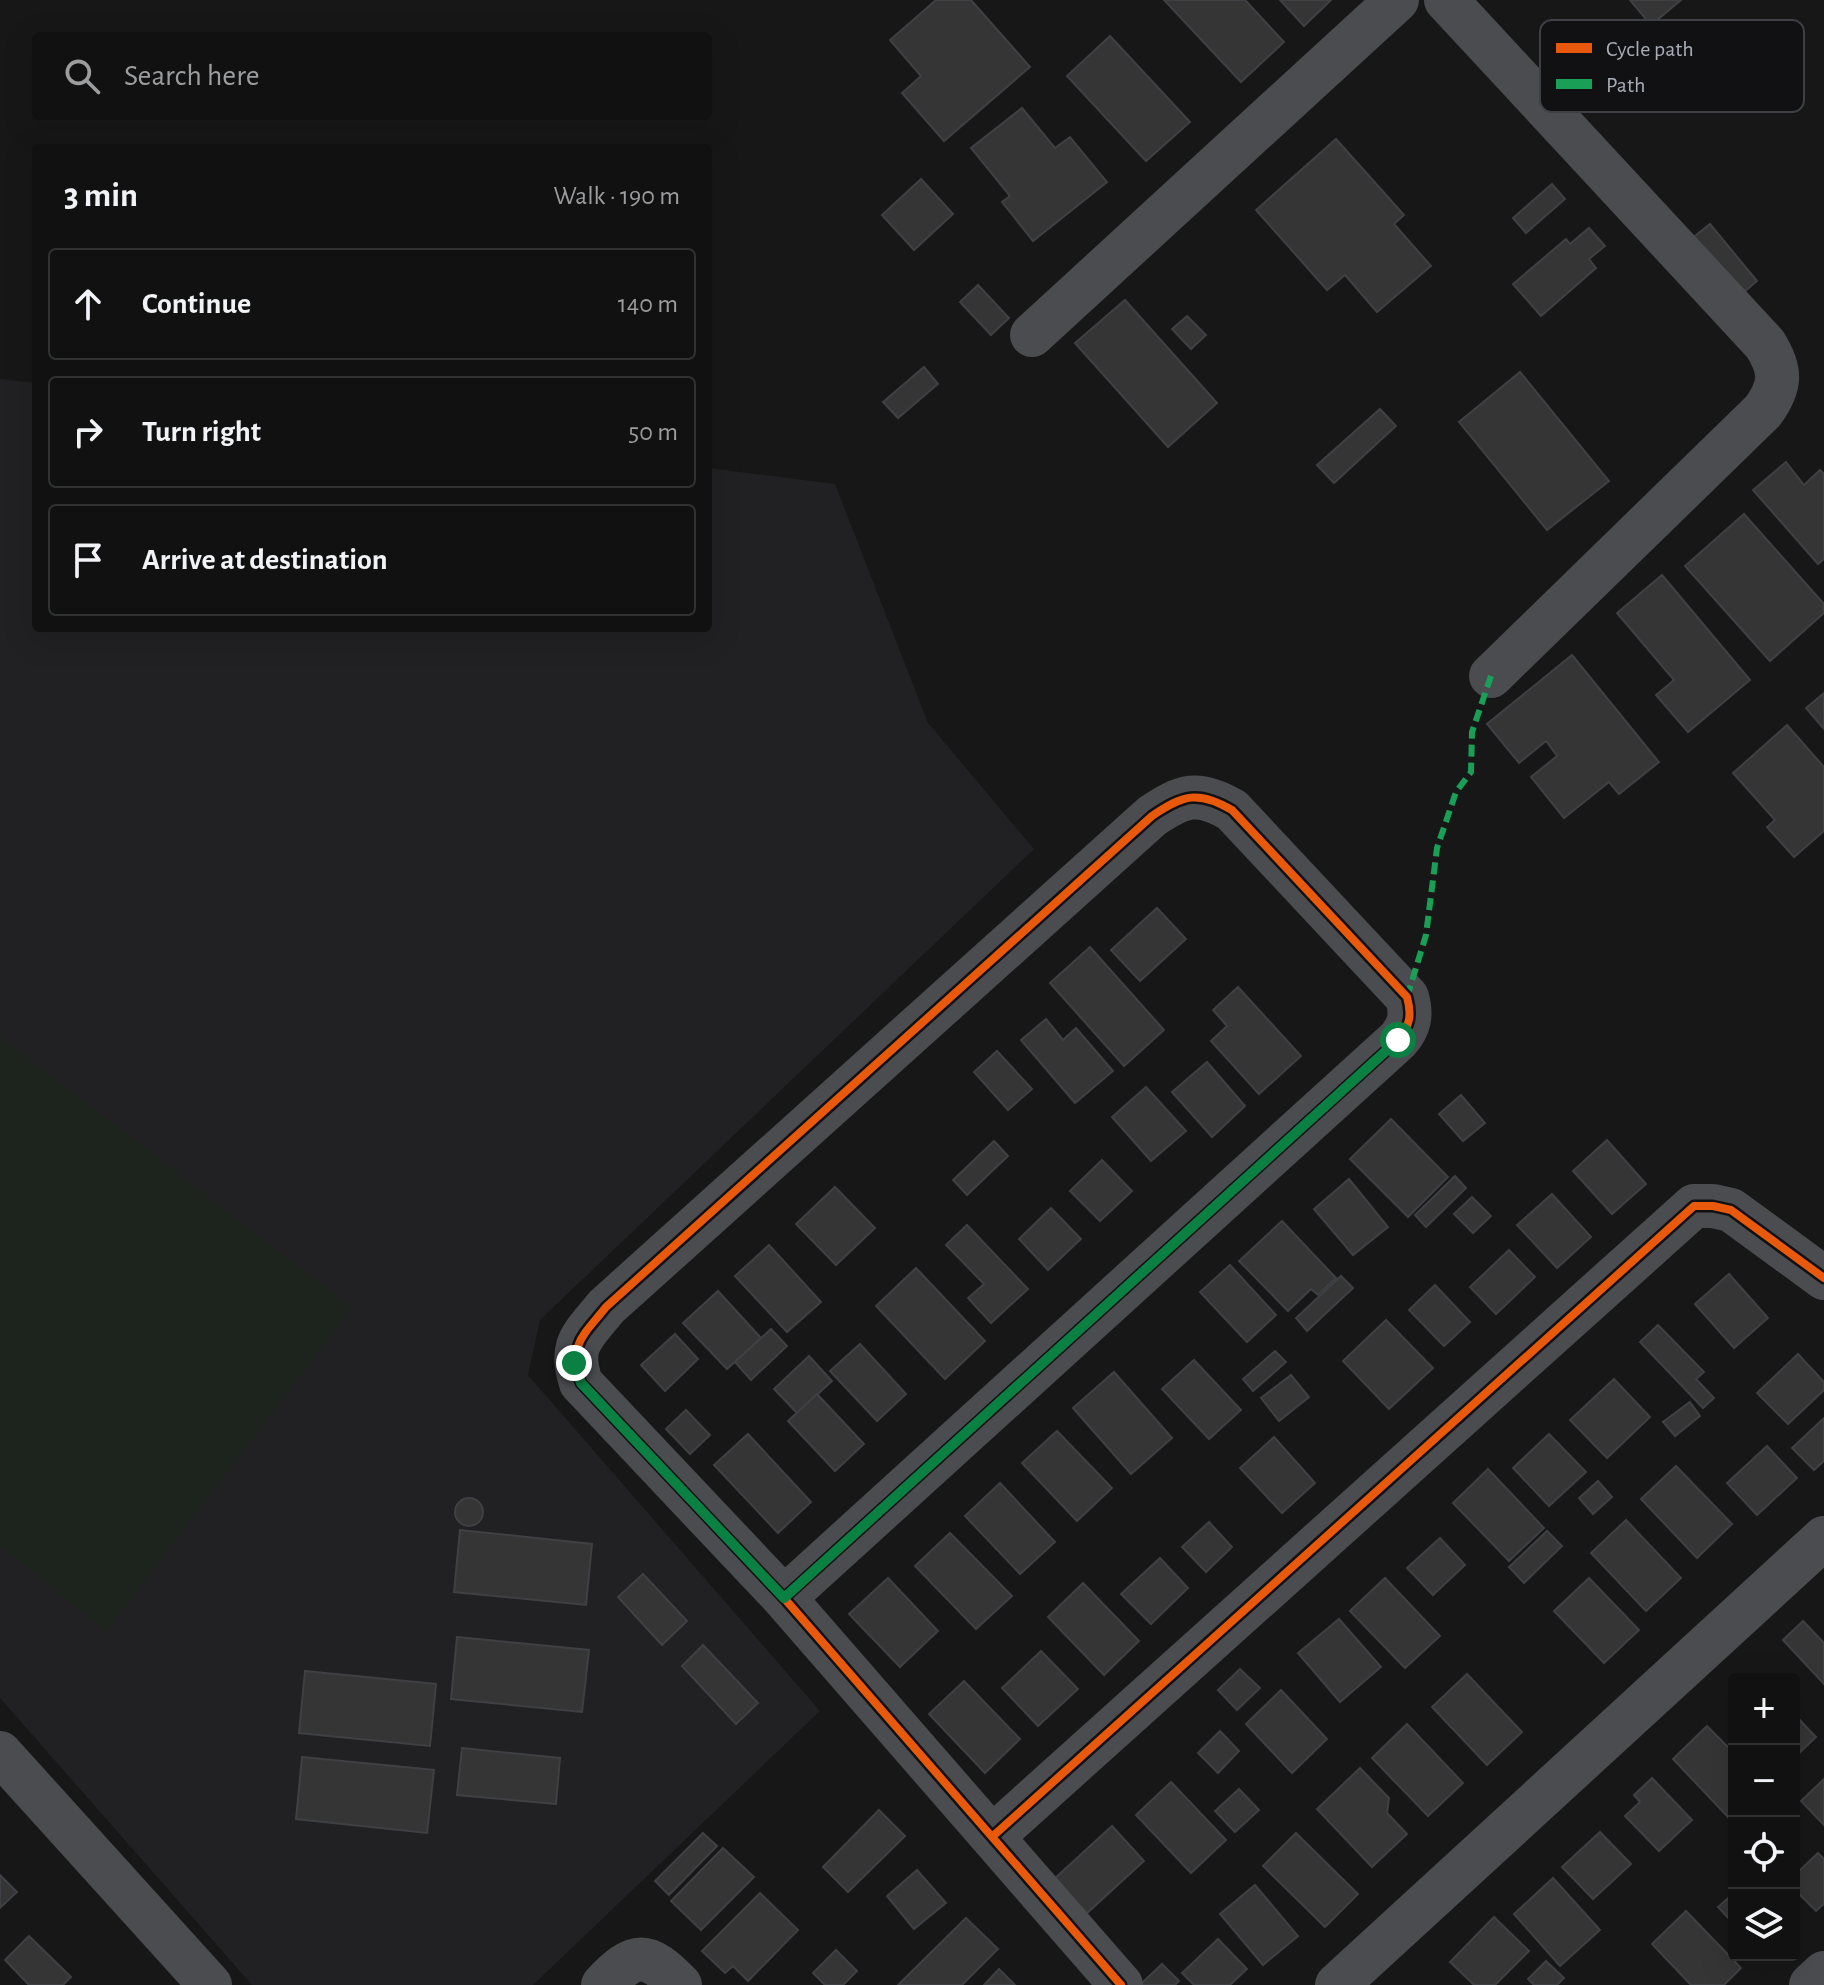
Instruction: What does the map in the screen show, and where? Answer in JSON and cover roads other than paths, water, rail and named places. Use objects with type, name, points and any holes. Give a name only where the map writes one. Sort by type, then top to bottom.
[{"type":"street","points":[[1032,335],[1397,0]]},
{"type":"street","points":[[1446,0],[1540,101]]},
{"type":"street","points":[[1491,676],[1763,411],[1774,396],[1778,378],[1775,360],[1765,344],[1550,112]]},
{"type":"street","points":[[784,1598],[1398,1040],[1407,1028],[1411,1012],[1407,997],[1232,810],[1216,801],[1197,796],[1176,800],[1152,816],[606,1307],[578,1343],[574,1363],[581,1383],[784,1598],[1121,1985]]},
{"type":"street","points":[[993,1836],[1694,1206],[1731,1210],[1824,1278]]},
{"type":"street","points":[[1337,1985],[1824,1538]]},
{"type":"street","points":[[0,1753],[207,1984]]},
{"type":"street","points":[[603,1985],[623,1964],[645,1960],[663,1967],[680,1985]]},
{"type":"street","points":[[1811,1985],[1824,1973]]}]
